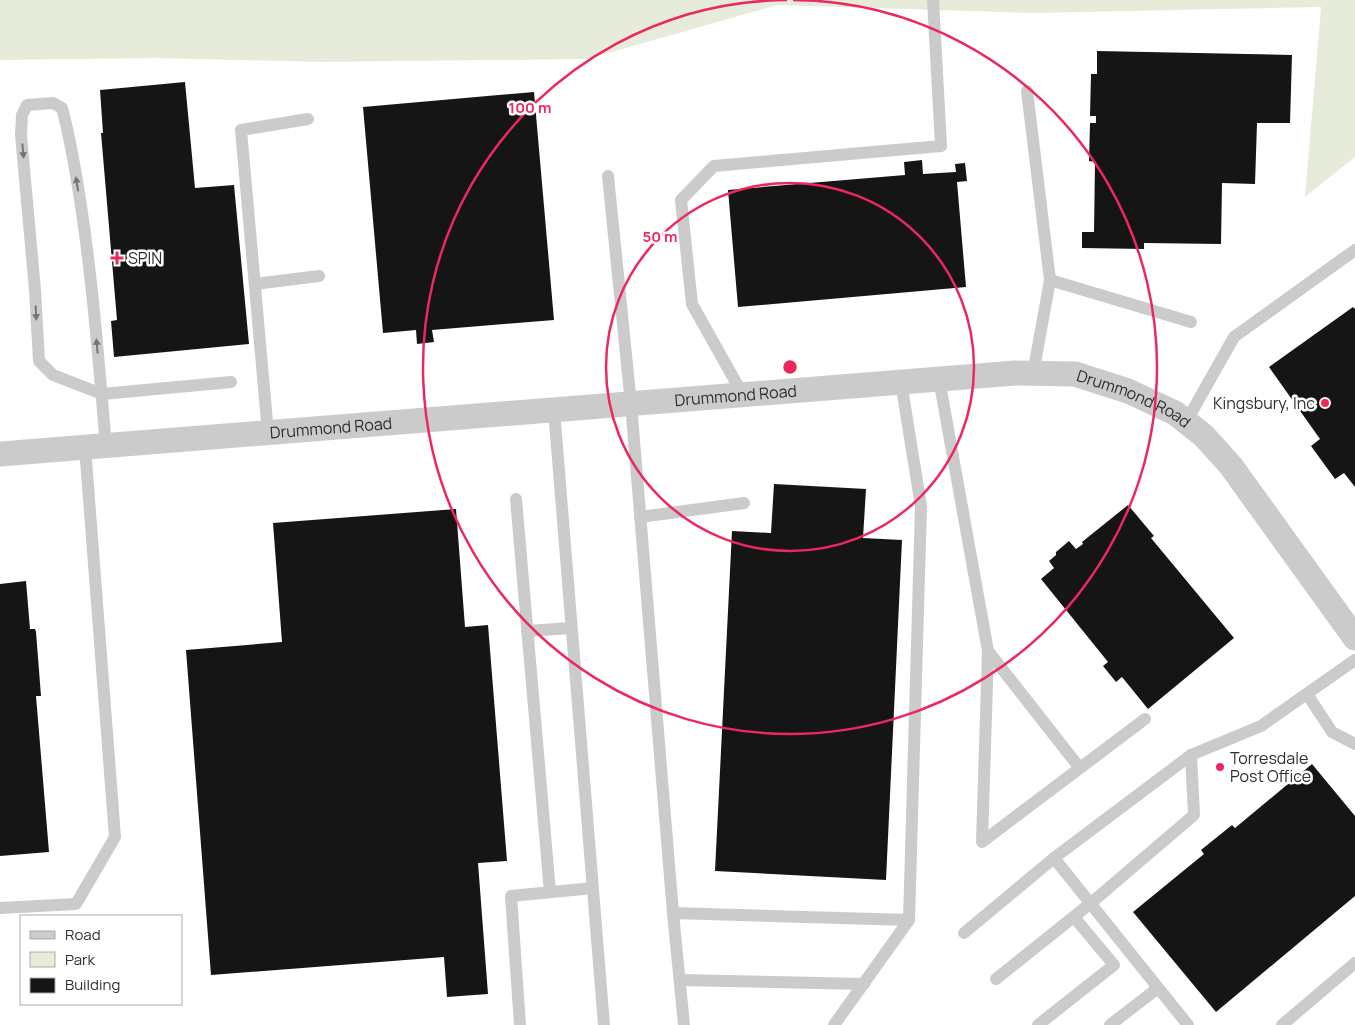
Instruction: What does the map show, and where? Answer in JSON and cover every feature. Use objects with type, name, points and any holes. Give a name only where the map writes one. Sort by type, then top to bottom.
[{"type":"street","name":"Drummond Road","points":[[0,454],[1015,373],[1075,374],[1128,391],[1175,413],[1204,436],[1231,466],[1355,638]]},
{"type":"lane","points":[[743,395],[692,304],[681,200],[714,166],[941,146],[933,0]]},
{"type":"lane","points":[[1028,90],[1050,280],[1034,374]]},
{"type":"lane","points":[[0,908],[76,904],[115,837],[96,446],[102,394],[87,252],[68,132],[62,108],[52,103],[27,105],[22,115],[21,135],[35,290],[39,361],[53,375],[102,394],[231,382]]},
{"type":"lane","points":[[268,433],[241,130],[308,119]]},
{"type":"lane","points":[[608,176],[631,404],[684,1025]]},
{"type":"lane","points":[[1186,422],[1234,337],[1355,250]]},
{"type":"lane","points":[[255,284],[319,276]]},
{"type":"lane","points":[[1050,280],[1191,322]]},
{"type":"lane","points":[[939,379],[988,651],[982,842],[1145,719]]},
{"type":"lane","points":[[834,1025],[909,920],[921,506],[901,382]]},
{"type":"lane","points":[[554,410],[604,1025]]},
{"type":"lane","points":[[516,500],[550,892]]},
{"type":"lane","points":[[640,517],[744,503]]},
{"type":"lane","points":[[527,631],[572,628]]},
{"type":"lane","points":[[988,651],[1079,768]]},
{"type":"lane","points":[[964,933],[1054,858],[1191,755],[1261,726],[1355,660]]},
{"type":"lane","points":[[1307,694],[1332,732],[1355,744]]},
{"type":"lane","points":[[996,979],[1074,917],[1194,815],[1191,755]]},
{"type":"lane","points":[[1054,858],[1188,1025]]},
{"type":"lane","points":[[520,1025],[511,896],[593,888]]},
{"type":"lane","points":[[673,913],[909,920]]},
{"type":"lane","points":[[1038,1025],[1114,965],[1074,917]]},
{"type":"lane","points":[[1282,1025],[1355,963]]},
{"type":"lane","points":[[680,980],[864,984]]},
{"type":"lane","points":[[1110,1025],[1158,988]]},
{"type":"green space","points":[[0,0],[1355,0],[1355,157],[1305,197],[1321,7],[1035,13],[777,5],[587,59],[322,62],[156,58],[0,60]]},
{"type":"building","points":[[1097,51],[1292,55],[1290,123],[1257,123],[1255,184],[1222,183],[1221,244],[1144,243],[1144,249],[1082,248],[1082,232],[1094,232],[1095,162],[1089,161],[1090,123],[1096,123],[1096,116],[1090,116],[1091,74],[1097,74]]},
{"type":"building","points":[[185,82],[195,188],[234,185],[249,344],[114,357],[111,321],[117,320],[101,133],[103,133],[100,90]]},
{"type":"building","points":[[534,92],[554,320],[432,330],[434,342],[417,344],[416,330],[383,333],[363,107]]},
{"type":"building","points":[[922,160],[923,174],[956,172],[955,164],[965,163],[967,181],[957,182],[966,287],[738,307],[728,190],[905,175],[904,162]]},
{"type":"building","name":"Kingsbury, Inc","points":[[1353,307],[1355,309],[1355,487],[1344,473],[1335,479],[1311,446],[1320,439],[1269,367]]},
{"type":"building","points":[[774,484],[866,489],[863,538],[902,540],[886,880],[715,871],[732,531],[771,533]]},
{"type":"building","points":[[1128,505],[1154,536],[1151,538],[1234,638],[1148,709],[1122,677],[1116,682],[1103,666],[1108,662],[1041,579],[1054,568],[1049,561],[1056,555],[1056,552],[1069,541],[1076,549]]},
{"type":"building","points":[[456,509],[465,627],[488,625],[507,861],[478,863],[488,994],[447,997],[444,957],[211,975],[186,650],[282,642],[273,523]]},
{"type":"building","points":[[26,581],[30,629],[35,629],[36,632],[41,696],[36,696],[49,852],[0,856],[0,584]]},
{"type":"building","points":[[1312,764],[1355,816],[1355,896],[1216,1012],[1133,912],[1204,854],[1201,850],[1232,825],[1235,828]]},
{"type":"place","name":"SPIN","points":[[117,258]]},
{"type":"place","name":"Kingsbury, Inc","points":[[1325,403]]},
{"type":"place","name":"Torresdale Post Office","points":[[1220,767]]}]
